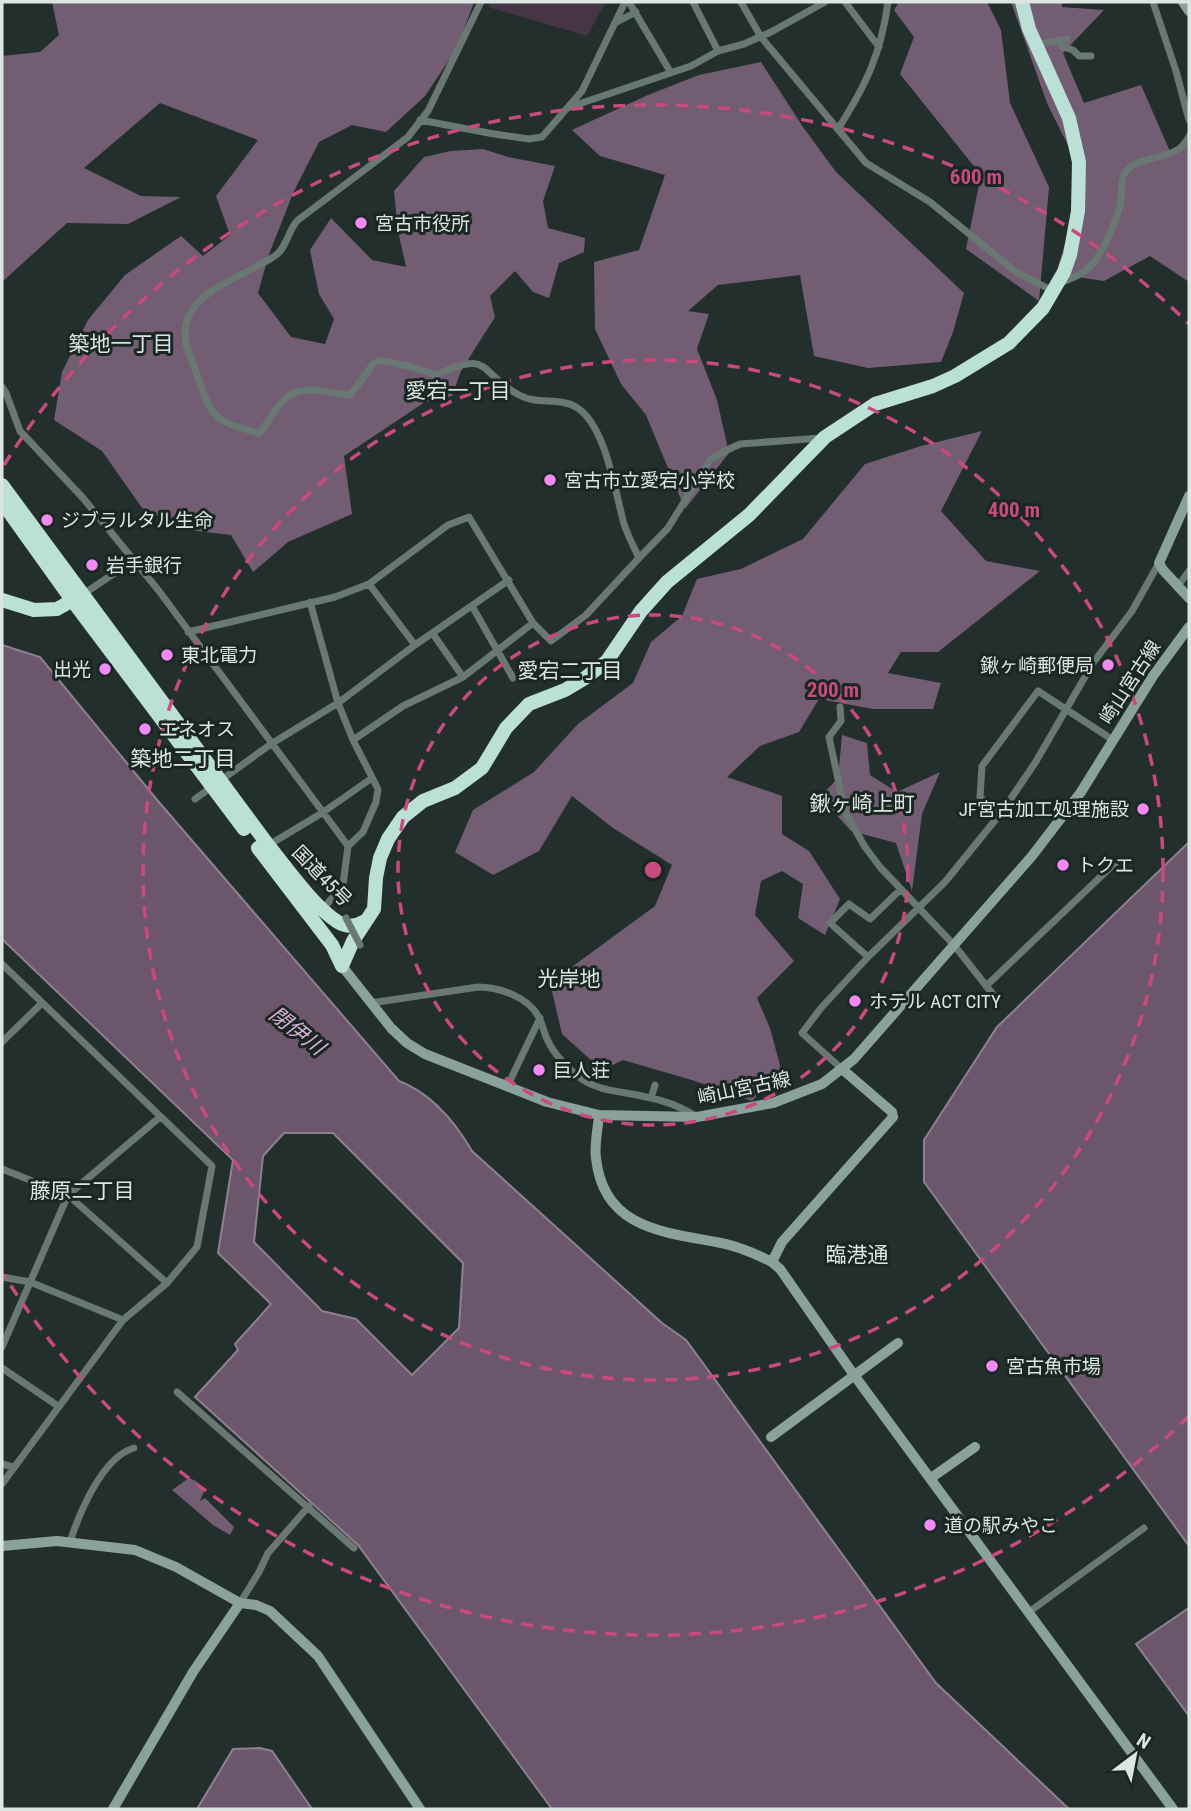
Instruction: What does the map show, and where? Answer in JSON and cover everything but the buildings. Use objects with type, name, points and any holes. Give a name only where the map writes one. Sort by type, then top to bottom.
[{"type":"highway","points":[[825,437],[875,404],[933,386],[955,376],[1009,343],[1043,307],[1070,255],[1078,211],[1079,162],[1069,118],[1035,45],[1021,2]]},
{"type":"highway","name":"国道45号","points":[[2,502],[77,597],[332,938],[348,937],[374,909],[380,858],[388,839],[403,817],[423,801],[455,788],[482,768],[506,728],[529,704],[575,684],[607,661],[641,611],[667,582],[749,515],[825,437]]},
{"type":"highway","name":"国道45号","points":[[2,485],[77,597]]},
{"type":"highway","points":[[2,600],[34,610],[57,609],[77,597]]},
{"type":"highway","name":"国道45号","points":[[264,848],[338,923],[354,930]]},
{"type":"highway","points":[[298,883],[332,938],[342,967]]},
{"type":"highway","points":[[342,967],[353,941],[354,930]]},
{"type":"street","points":[[481,2],[428,111],[408,137],[298,219],[278,254],[207,293],[188,319],[184,337],[213,415],[259,433],[286,398],[310,389],[351,394],[376,361],[412,367],[436,375],[464,363],[478,364],[522,397],[568,403],[586,415],[600,439],[626,528],[639,558]]},
{"type":"street","points":[[420,120],[529,139],[542,136],[582,91],[613,24],[627,2],[636,12],[671,74]]},
{"type":"street","points":[[693,2],[718,51]]},
{"type":"street","points":[[741,2],[761,37],[866,163],[930,202],[1016,272],[1055,288],[1089,267],[1096,257],[1121,204],[1123,178],[1127,170],[1139,162],[1179,149],[1189,137]]},
{"type":"street","points":[[569,108],[691,66],[718,51],[761,37],[825,2]]},
{"type":"street","points":[[845,2],[879,47]]},
{"type":"street","points":[[838,129],[863,89],[879,47],[888,2]]},
{"type":"street","points":[[1153,2],[1189,120]]},
{"type":"street","points":[[1183,2],[1189,11]]},
{"type":"street","points":[[613,24],[636,12]]},
{"type":"street","points":[[1035,45],[1063,39],[1063,47],[1073,50],[1079,56],[1091,56]]},
{"type":"street","points":[[2,387],[20,431],[83,498],[134,560],[348,846]]},
{"type":"street","points":[[188,632],[335,597],[369,584],[448,525],[469,517],[533,623],[551,641],[586,615],[668,528],[710,460],[740,444],[825,437]]},
{"type":"street","points":[[772,1262],[782,1242],[893,1117],[892,1112],[802,1033],[868,957],[945,883],[1001,813],[1035,763],[1093,663],[1132,611],[1159,564],[1189,496]]},
{"type":"street","points":[[77,597],[134,560]]},
{"type":"street","points":[[1159,564],[1189,598]]},
{"type":"street","points":[[1178,586],[1189,571]]},
{"type":"street","points":[[195,799],[271,744],[338,703],[415,645],[509,580]]},
{"type":"street","points":[[369,584],[415,645]]},
{"type":"street","points":[[310,602],[338,703],[378,789],[376,802],[363,832],[348,846],[343,885],[323,909]]},
{"type":"street","points":[[472,606],[513,678]]},
{"type":"street","points":[[353,740],[404,706],[463,677],[533,623]]},
{"type":"street","name":"崎山宮古線","points":[[342,967],[391,1028],[407,1043],[445,1063],[547,1102],[599,1115],[697,1117],[774,1103],[822,1084],[854,1059],[1032,856],[1081,792],[1153,676],[1189,627]]},
{"type":"street","points":[[433,634],[463,677]]},
{"type":"street","points":[[1001,813],[980,796],[982,766],[1038,691],[1113,740]]},
{"type":"street","points":[[840,707],[841,721],[829,737],[845,812],[864,846],[954,945],[995,997]]},
{"type":"street","points":[[264,848],[322,813],[372,778]]},
{"type":"street","points":[[986,986],[1116,862]]},
{"type":"street","points":[[868,957],[830,923],[849,904],[870,919],[901,889]]},
{"type":"street","points":[[2,964],[212,1166],[197,1247],[167,1283],[123,1320],[2,1485]]},
{"type":"street","points":[[371,1003],[478,987],[489,987],[510,994],[526,1003],[540,1018],[548,1043],[570,1069],[595,1087],[651,1098],[697,1117]]},
{"type":"street","points":[[2,1042],[42,1003]]},
{"type":"street","points":[[507,1087],[540,1018]]},
{"type":"street","points":[[651,1098],[655,1086]]},
{"type":"street","points":[[599,1115],[595,1155],[597,1172],[611,1201],[622,1214],[659,1231],[746,1249],[780,1269],[854,1375],[1172,1809]]},
{"type":"street","points":[[2,1347],[68,1195],[160,1117]]},
{"type":"street","points":[[2,1169],[68,1195],[167,1283]]},
{"type":"street","points":[[2,1277],[30,1282],[123,1320]]},
{"type":"street","points":[[771,1437],[898,1343]]},
{"type":"street","points":[[2,1368],[58,1406]]},
{"type":"street","points":[[177,1392],[354,1548]]},
{"type":"street","points":[[931,1478],[975,1447]]},
{"type":"street","points":[[70,1542],[78,1516],[100,1479],[122,1454],[134,1448]]},
{"type":"street","points":[[2,1464],[13,1468]]},
{"type":"street","points":[[113,1809],[193,1672],[260,1572],[268,1553],[309,1506]]},
{"type":"street","points":[[1029,1612],[1144,1528]]},
{"type":"street","points":[[2,1546],[57,1541],[135,1550],[176,1567],[240,1603],[256,1605],[270,1611],[318,1656],[420,1809]]},
{"type":"shaded area","points":[[52,2],[474,2],[457,48],[425,96],[386,132],[352,125],[319,142],[293,193],[269,254],[258,293],[291,337],[325,344],[334,319],[319,294],[310,250],[331,218],[372,260],[406,267],[398,231],[394,191],[424,157],[451,151],[483,149],[555,166],[543,201],[548,228],[585,238],[584,252],[559,263],[549,298],[533,292],[515,271],[490,296],[495,317],[461,371],[452,396],[425,402],[344,456],[352,514],[288,542],[253,572],[231,535],[188,530],[142,508],[102,451],[54,420],[62,372],[88,320],[125,275],[181,236],[203,256],[230,235],[216,196],[258,140],[160,103],[84,168],[141,196],[181,197],[128,224],[67,223],[2,282],[2,56],[40,52],[59,35]]},
{"type":"shaded area","points":[[491,2],[606,2],[587,36],[488,7]]},
{"type":"shaded area","points":[[899,2],[987,2],[1001,30],[1010,103],[1049,187],[1039,301],[966,249],[981,175],[900,74],[914,37],[894,10]]},
{"type":"shaded area","points":[[1011,2],[1062,2],[1062,7],[1104,10],[1063,53],[1084,103],[1141,85],[1172,156],[1189,130],[1189,282],[1150,256],[1104,281],[1056,274],[1084,178],[1047,103]]},
{"type":"shaded area","points":[[761,62],[836,172],[964,293],[941,362],[868,368],[814,356],[800,275],[718,285],[688,311],[709,314],[697,349],[717,400],[729,453],[685,509],[646,415],[621,384],[595,329],[594,262],[639,250],[665,175],[600,156],[572,130],[699,75]]},
{"type":"shaded area","points":[[982,431],[941,511],[986,561],[1040,571],[938,652],[901,652],[888,673],[941,683],[933,709],[873,709],[819,699],[799,732],[760,746],[727,777],[782,796],[782,834],[809,851],[840,899],[825,935],[798,918],[803,884],[782,871],[761,881],[755,915],[794,961],[757,998],[770,1028],[781,1069],[752,1101],[623,1060],[602,1070],[562,1034],[550,983],[655,906],[672,865],[613,828],[572,796],[539,851],[493,875],[455,852],[473,810],[534,772],[578,724],[633,683],[651,642],[682,616],[697,579],[741,569],[803,539],[865,464],[921,446]]},
{"type":"shaded area","points":[[842,735],[867,743],[870,775],[897,792],[940,772],[922,814],[912,891],[896,843],[851,831],[820,797],[838,778]]},
{"type":"shaded area","points":[[189,1478],[196,1481],[204,1491],[200,1501],[205,1498],[234,1527],[230,1535],[213,1525],[172,1490]]},
{"type":"water","name":"閉伊川","points":[[2,645],[40,657],[158,801],[399,1081],[432,1101],[450,1119],[472,1151],[662,1323],[686,1340],[936,1683],[1069,1809],[552,1809],[358,1545],[195,1397],[238,1350],[235,1344],[271,1304],[218,1253],[233,1160],[2,939]],"holes":[[[284,1133],[333,1133],[463,1263],[459,1328],[412,1375],[356,1319],[322,1311],[254,1242],[263,1156]]]},
{"type":"water","points":[[1189,842],[1189,1546],[924,1182],[924,1140],[997,1027]]},
{"type":"water","points":[[1189,1608],[1189,1716],[1136,1644]]},
{"type":"water","points":[[260,1748],[272,1751],[312,1809],[197,1809],[233,1749]]},
{"type":"place","name":"宮古市役所","points":[[361,223]]},
{"type":"place","name":"宮古市立愛宕小学校","points":[[550,480]]},
{"type":"place","name":"ジブラルタル生命","points":[[47,520]]},
{"type":"place","name":"岩手銀行","points":[[92,565]]},
{"type":"place","name":"東北電力","points":[[167,655]]},
{"type":"place","name":"鍬ヶ崎郵便局","points":[[1108,665]]},
{"type":"place","name":"出光","points":[[105,669]]},
{"type":"place","name":"エネオス","points":[[145,729]]},
{"type":"place","name":"JF宮古加工処理施設","points":[[1143,809]]},
{"type":"place","name":"トクエ","points":[[1063,865]]},
{"type":"place","name":"ホテル ACT CITY","points":[[855,1001]]},
{"type":"place","name":"巨人荘","points":[[539,1070]]},
{"type":"place","name":"宮古魚市場","points":[[992,1366]]},
{"type":"place","name":"道の駅みやこ","points":[[930,1525]]},
{"type":"district","name":"築地一丁目","points":[[121,344]]},
{"type":"district","name":"愛宕一丁目","points":[[458,391]]},
{"type":"district","name":"愛宕二丁目","points":[[570,671]]},
{"type":"district","name":"築地二丁目","points":[[183,759]]},
{"type":"district","name":"鍬ヶ崎上町","points":[[862,804]]},
{"type":"district","name":"光岸地","points":[[569,979]]},
{"type":"district","name":"藤原二丁目","points":[[82,1191]]},
{"type":"district","name":"臨港通","points":[[857,1255]]}]
